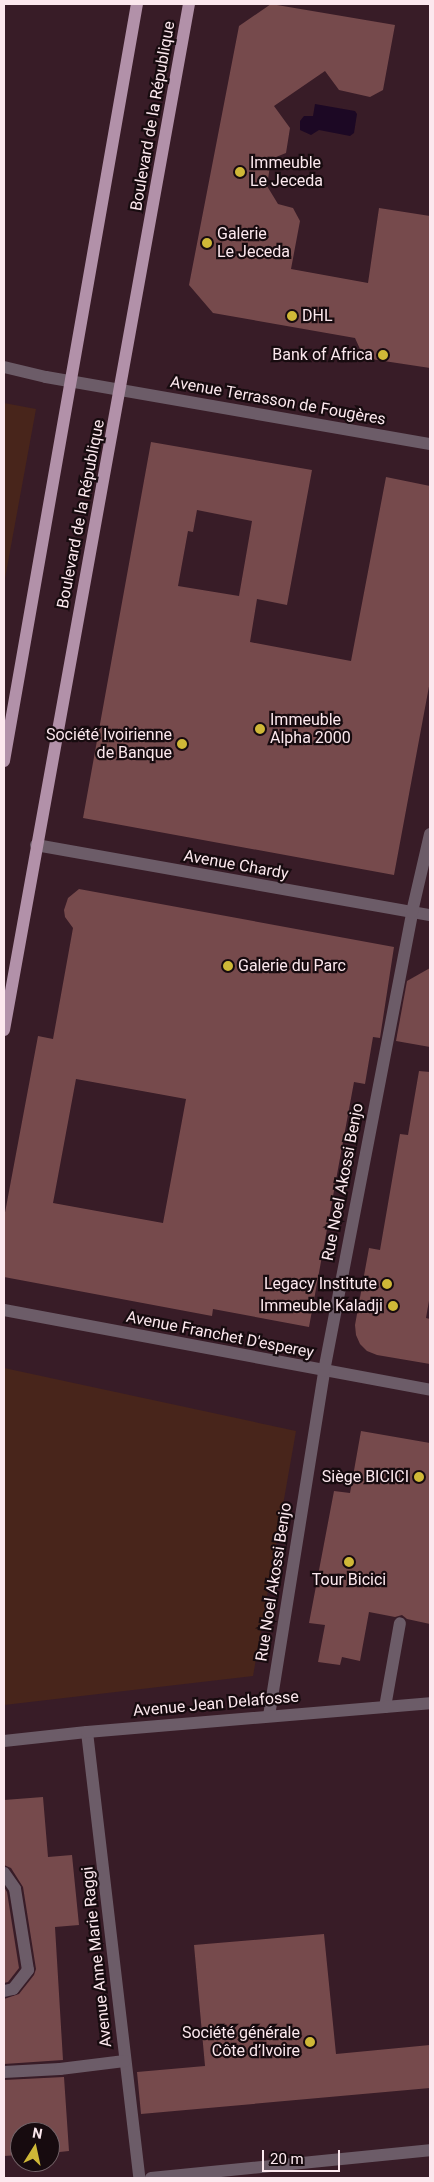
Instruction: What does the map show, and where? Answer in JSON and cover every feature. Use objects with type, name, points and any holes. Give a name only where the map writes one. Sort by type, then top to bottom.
[{"type":"main road","name":"Boulevard de la République","points":[[4,761],[137,4]]},
{"type":"main road","name":"Boulevard de la République","points":[[4,1030],[189,4]]},
{"type":"street","name":"Avenue Terrasson de Fougères","points":[[4,367],[430,444]]},
{"type":"street","name":"Rue Noel Akossi Benjo","points":[[270,1716],[324,1371],[412,912],[430,834]]},
{"type":"street","name":"Avenue Chardy","points":[[36,845],[430,915]]},
{"type":"street","name":"Avenue Franchet D'esperey","points":[[4,1310],[430,1390]]},
{"type":"street","points":[[384,1706],[400,1623]]},
{"type":"street","name":"Avenue Jean Delafosse","points":[[4,1741],[87,1732],[430,1703]]},
{"type":"street","name":"Avenue Anne Marie Raggi","points":[[87,1732],[108,1902],[124,2061],[140,2178]]},
{"type":"street","points":[[4,1873],[15,1889],[28,1970],[14,1989],[4,1991]]},
{"type":"street","points":[[4,2072],[60,2069],[124,2061]]},
{"type":"street","points":[[151,2178],[430,2150]]},
{"type":"shaded area","points":[[315,104],[355,111],[357,114],[354,133],[350,136],[319,130],[311,135],[300,130],[300,121],[304,116],[313,116]]},
{"type":"shaded area","points":[[4,403],[36,409],[4,584]]},
{"type":"shaded area","points":[[4,1368],[296,1431],[253,1676],[4,1705]]},
{"type":"building","name":"Immeuble Le Jeceda","points":[[271,4],[395,25],[383,90],[370,97],[339,90],[325,71],[274,106],[290,128],[286,153],[271,159],[267,186],[278,204],[293,208],[300,221],[291,269],[368,283],[379,208],[430,216],[430,368],[364,358],[355,338],[213,313],[189,285],[239,26]]},
{"type":"building","name":"Immeuble Alpha 2000","points":[[151,442],[312,470],[287,605],[257,599],[250,642],[351,661],[386,477],[430,486],[430,681],[394,875],[83,818]],"holes":[[[197,510],[252,521],[239,596],[178,586],[188,531],[193,532]]]},
{"type":"building","points":[[79,889],[394,947],[380,1038],[373,1037],[365,1084],[354,1082],[309,1327],[213,1309],[212,1316],[4,1277],[4,1218],[38,1036],[53,1039],[73,928],[65,917],[64,910],[68,898]],"holes":[[[76,1079],[186,1099],[163,1223],[53,1203]]]},
{"type":"building","points":[[430,968],[430,1047],[396,1041],[407,981]]},
{"type":"building","points":[[419,1071],[430,1072],[430,1295],[426,1318],[430,1319],[430,1364],[377,1355],[367,1351],[360,1344],[356,1335],[355,1325],[369,1248],[380,1250],[400,1134],[408,1135]]},
{"type":"building","points":[[361,1431],[430,1443],[430,1624],[407,1619],[402,1615],[395,1617],[369,1612],[360,1661],[342,1657],[340,1665],[318,1662],[325,1625],[309,1623],[334,1491],[350,1493]]},
{"type":"building","points":[[43,1797],[48,1857],[72,1855],[79,1925],[55,1927],[63,2060],[4,2064],[4,1999],[19,1994],[34,1975],[36,1969],[23,1887],[11,1868],[4,1865],[4,1800]]},
{"type":"building","points":[[4,1887],[7,1892],[19,1968],[8,1982],[4,1983]]},
{"type":"building","points":[[324,1934],[336,2054],[430,2045],[430,2088],[141,2114],[137,2072],[205,2066],[194,1945]]},
{"type":"building","points":[[64,2077],[69,2151],[60,2152],[60,2122],[10,2122],[10,2156],[4,2156],[4,2080]]},
{"type":"place","name":"Immeuble Le Jeceda","points":[[240,172]]},
{"type":"place","name":"Galerie Le Jeceda","points":[[207,243]]},
{"type":"place","name":"DHL","points":[[292,316]]},
{"type":"place","name":"Bank of Africa","points":[[383,355]]},
{"type":"place","name":"Immeuble Alpha 2000","points":[[260,729]]},
{"type":"place","name":"Société Ivoirienne de Banque","points":[[182,744]]},
{"type":"place","name":"Galerie du Parc","points":[[228,966]]},
{"type":"place","name":"Legacy Institute","points":[[387,1284]]},
{"type":"place","name":"Immeuble Kaladji","points":[[393,1306]]},
{"type":"place","name":"Siège BICICI","points":[[419,1477]]},
{"type":"place","name":"Tour Bicici","points":[[349,1562]]},
{"type":"place","name":"Société générale Côte d’Ivoire","points":[[310,2042]]}]
